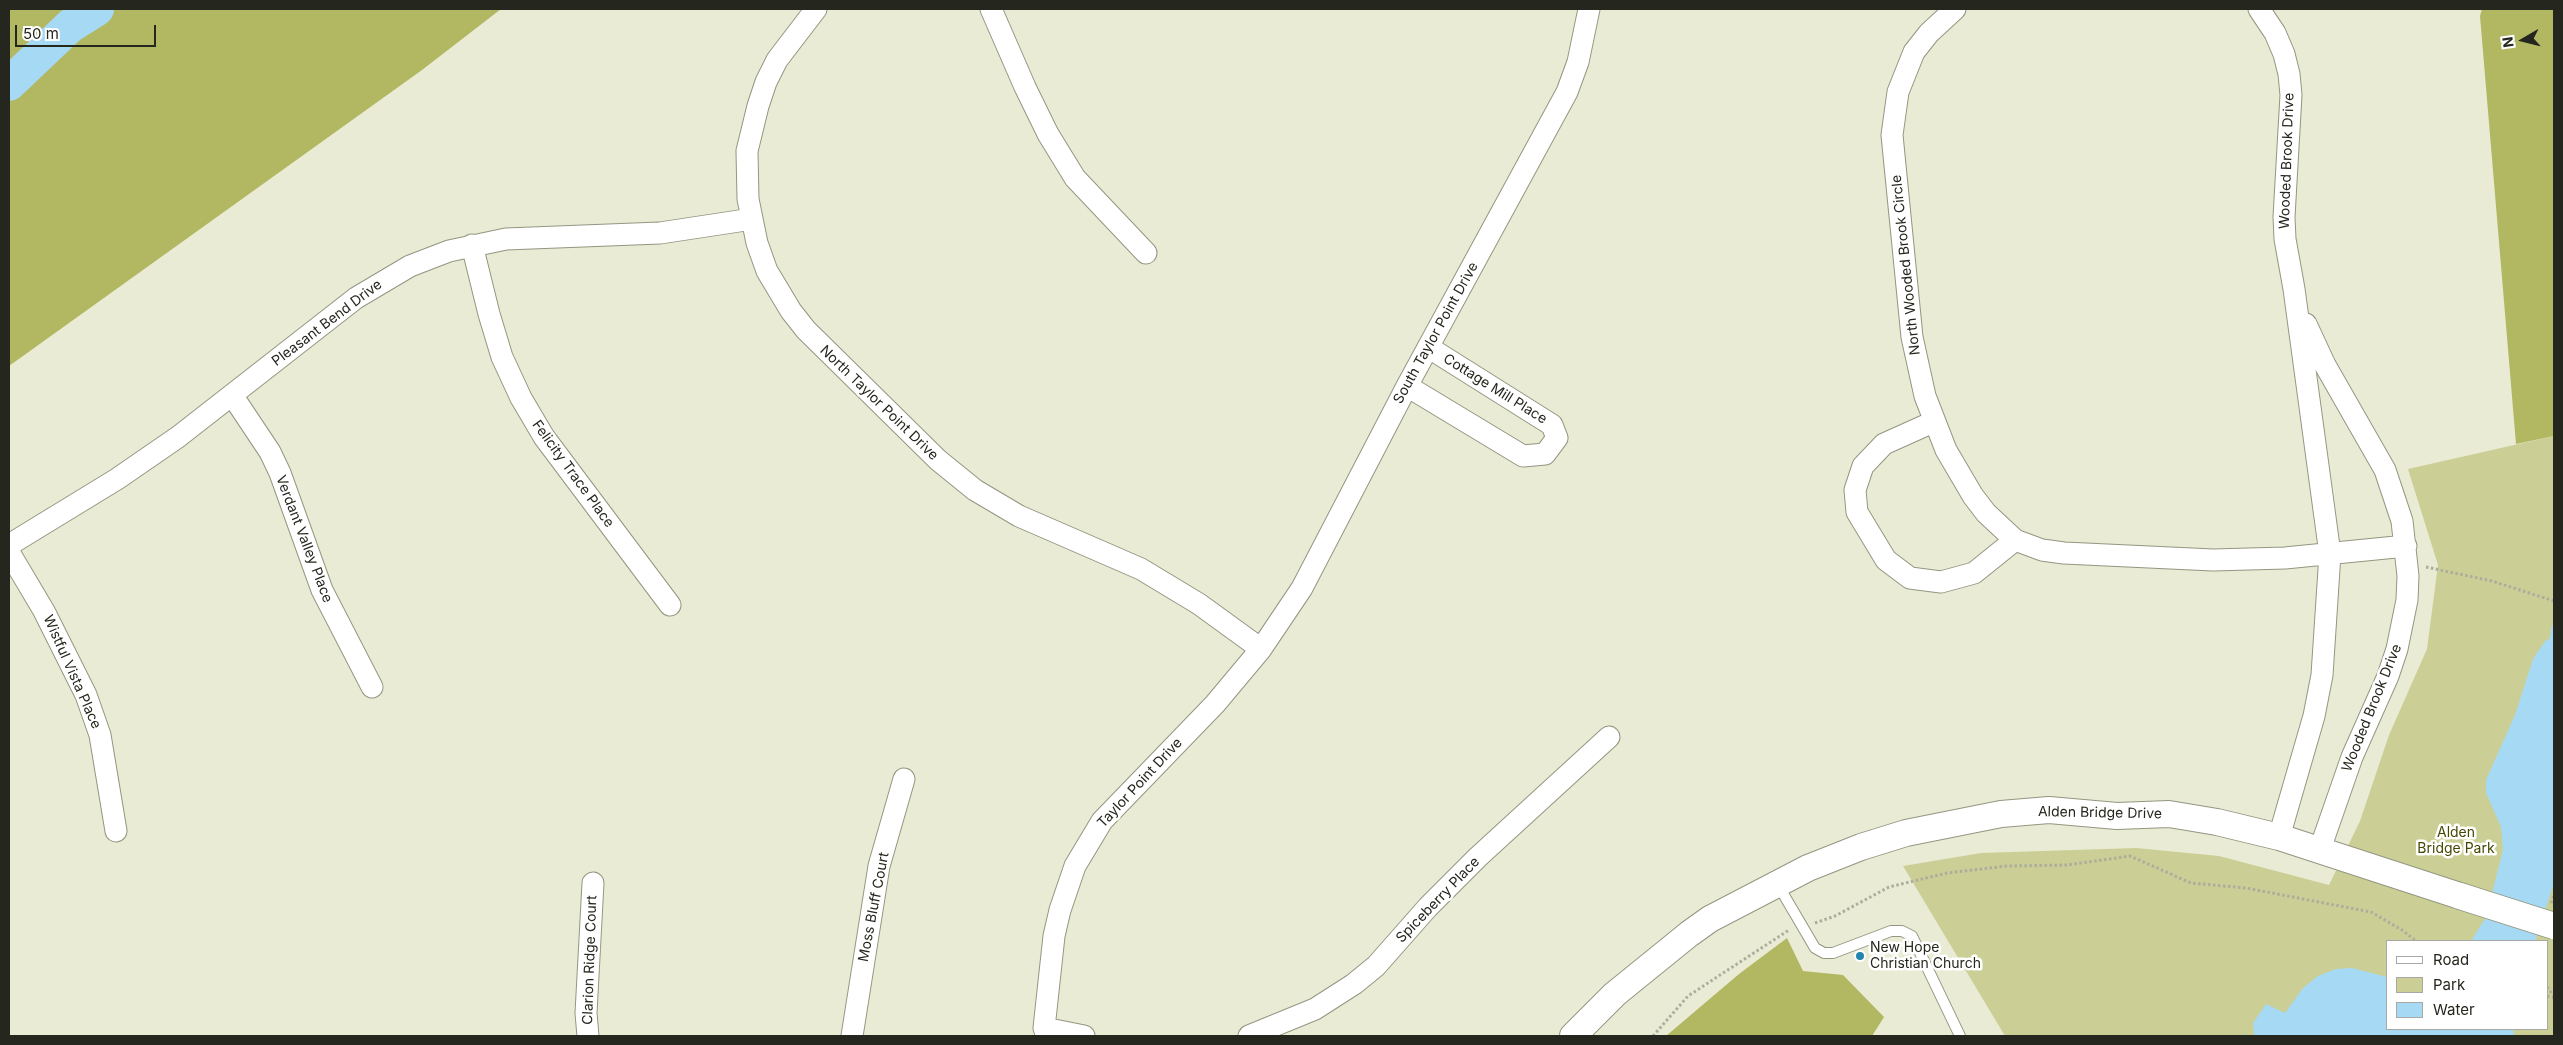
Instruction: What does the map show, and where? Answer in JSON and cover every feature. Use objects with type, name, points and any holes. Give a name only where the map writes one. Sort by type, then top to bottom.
[{"type":"street","name":"North Taylor Point Drive","points":[[816,9],[777,60],[758,106],[747,151],[746,171],[752,218],[767,271],[791,311],[806,330],[938,460],[975,490],[999,505],[1150,574],[1200,604],[1261,649]]},
{"type":"street","points":[[991,9],[1044,126],[1075,178],[1146,254]]},
{"type":"street","name":"South Taylor Point Drive","points":[[1261,649],[1302,588],[1407,386],[1567,92],[1578,62],[1588,9]]},
{"type":"street","name":"North Wooded Brook Circle","points":[[1955,9],[1929,33],[1914,52],[1898,92],[1893,114],[1892,135],[1912,337],[1933,422],[1946,450],[1973,496],[1986,513],[2015,540],[2042,550],[2082,554],[2213,560],[2330,554],[2406,546]]},
{"type":"street","name":"Wooded Brook Drive","points":[[2259,9],[2275,33],[2284,54],[2289,74],[2291,95],[2284,239],[2294,289],[2330,554],[2322,675],[2310,732],[2279,837]]},
{"type":"street","name":"Pleasant Bend Drive","points":[[9,545],[117,479],[178,437],[374,286],[410,266],[472,245],[506,239],[660,233],[752,218]]},
{"type":"street","name":"Felicity Trace Place","points":[[472,245],[502,357],[521,398],[544,437],[670,605]]},
{"type":"street","name":"Wooded Brook Drive","points":[[2294,289],[2312,338],[2385,470],[2402,522],[2406,546],[2407,600],[2397,649],[2388,676],[2352,757],[2320,849]]},
{"type":"street","name":"Cottage Mill Place","points":[[1407,386],[1523,456],[1545,454],[1557,438],[1552,425],[1428,348]]},
{"type":"street","name":"Verdant Valley Place","points":[[232,395],[270,452],[280,473],[322,590],[372,686]]},
{"type":"street","points":[[1933,422],[1884,444],[1863,466],[1855,490],[1857,512],[1886,560],[1910,578],[1941,582],[1974,573],[2015,540]]},
{"type":"street","name":"Wistful Vista Place","points":[[9,552],[44,611],[86,696],[100,735],[116,831]]},
{"type":"street","name":"Taylor Point Drive","points":[[1043,1033],[1054,936],[1060,910],[1075,866],[1086,846],[1102,821],[1215,704],[1261,649]]},
{"type":"street","name":"Spiceberry Place","points":[[1249,1036],[1315,1009],[1336,997],[1368,972],[1478,857],[1609,737]]},
{"type":"street","name":"Moss Bluff Court","points":[[852,1036],[879,866],[904,779]]},
{"type":"street","name":"Alden Bridge Drive","points":[[1573,1036],[1615,994],[1689,934],[1710,920],[1816,864],[1870,844],[1954,822],[2000,814],[2049,810],[2117,816],[2169,814],[2217,822],[2320,849],[2554,926]]},
{"type":"street","name":"Clarion Ridge Court","points":[[588,1036],[586,1013],[593,883]]},
{"type":"street","points":[[1043,1033],[1084,1036]]},
{"type":"lane","points":[[1778,885],[1818,950],[1824,953],[1833,953],[1887,931],[1898,930],[1910,934],[1917,943],[1960,1036]]},
{"type":"path","points":[[2420,566],[2492,581],[2554,601]]},
{"type":"path","points":[[1653,1036],[1688,996],[1785,931],[1835,916],[1889,888],[1946,873],[2007,866],[2067,865],[2130,856],[2191,883],[2246,888],[2371,912],[2402,930],[2415,940]]},
{"type":"green space","points":[[9,9],[501,9],[422,70],[9,366]]},
{"type":"green space","points":[[2482,9],[2554,9],[2554,436],[2516,444],[2480,16]]},
{"type":"green space","name":"Alden Bridge Park","points":[[2554,436],[2554,1036],[2005,1036],[1903,866],[1981,853],[2136,848],[2219,856],[2329,885],[2360,821],[2389,735],[2427,649],[2438,565],[2408,469]]},
{"type":"green space","points":[[1787,938],[1803,971],[1843,975],[1884,1017],[1872,1036],[1666,1036],[1739,974]]},
{"type":"water","points":[[2554,637],[2554,883],[2535,940],[2472,940],[2486,917],[2503,850],[2501,827],[2486,793],[2486,780],[2515,715],[2533,659],[2545,641]]},
{"type":"water","points":[[2352,968],[2386,977],[2386,1030],[2513,1030],[2514,1036],[2254,1036],[2253,1023],[2266,1004],[2285,1013],[2303,988],[2318,976],[2336,969]]},
{"type":"waterway","points":[[9,84],[70,26],[97,9]]},
{"type":"waterway","points":[[2552,643],[2554,628]]},
{"type":"place","name":"New Hope Christian Church","points":[[1860,956]]}]
